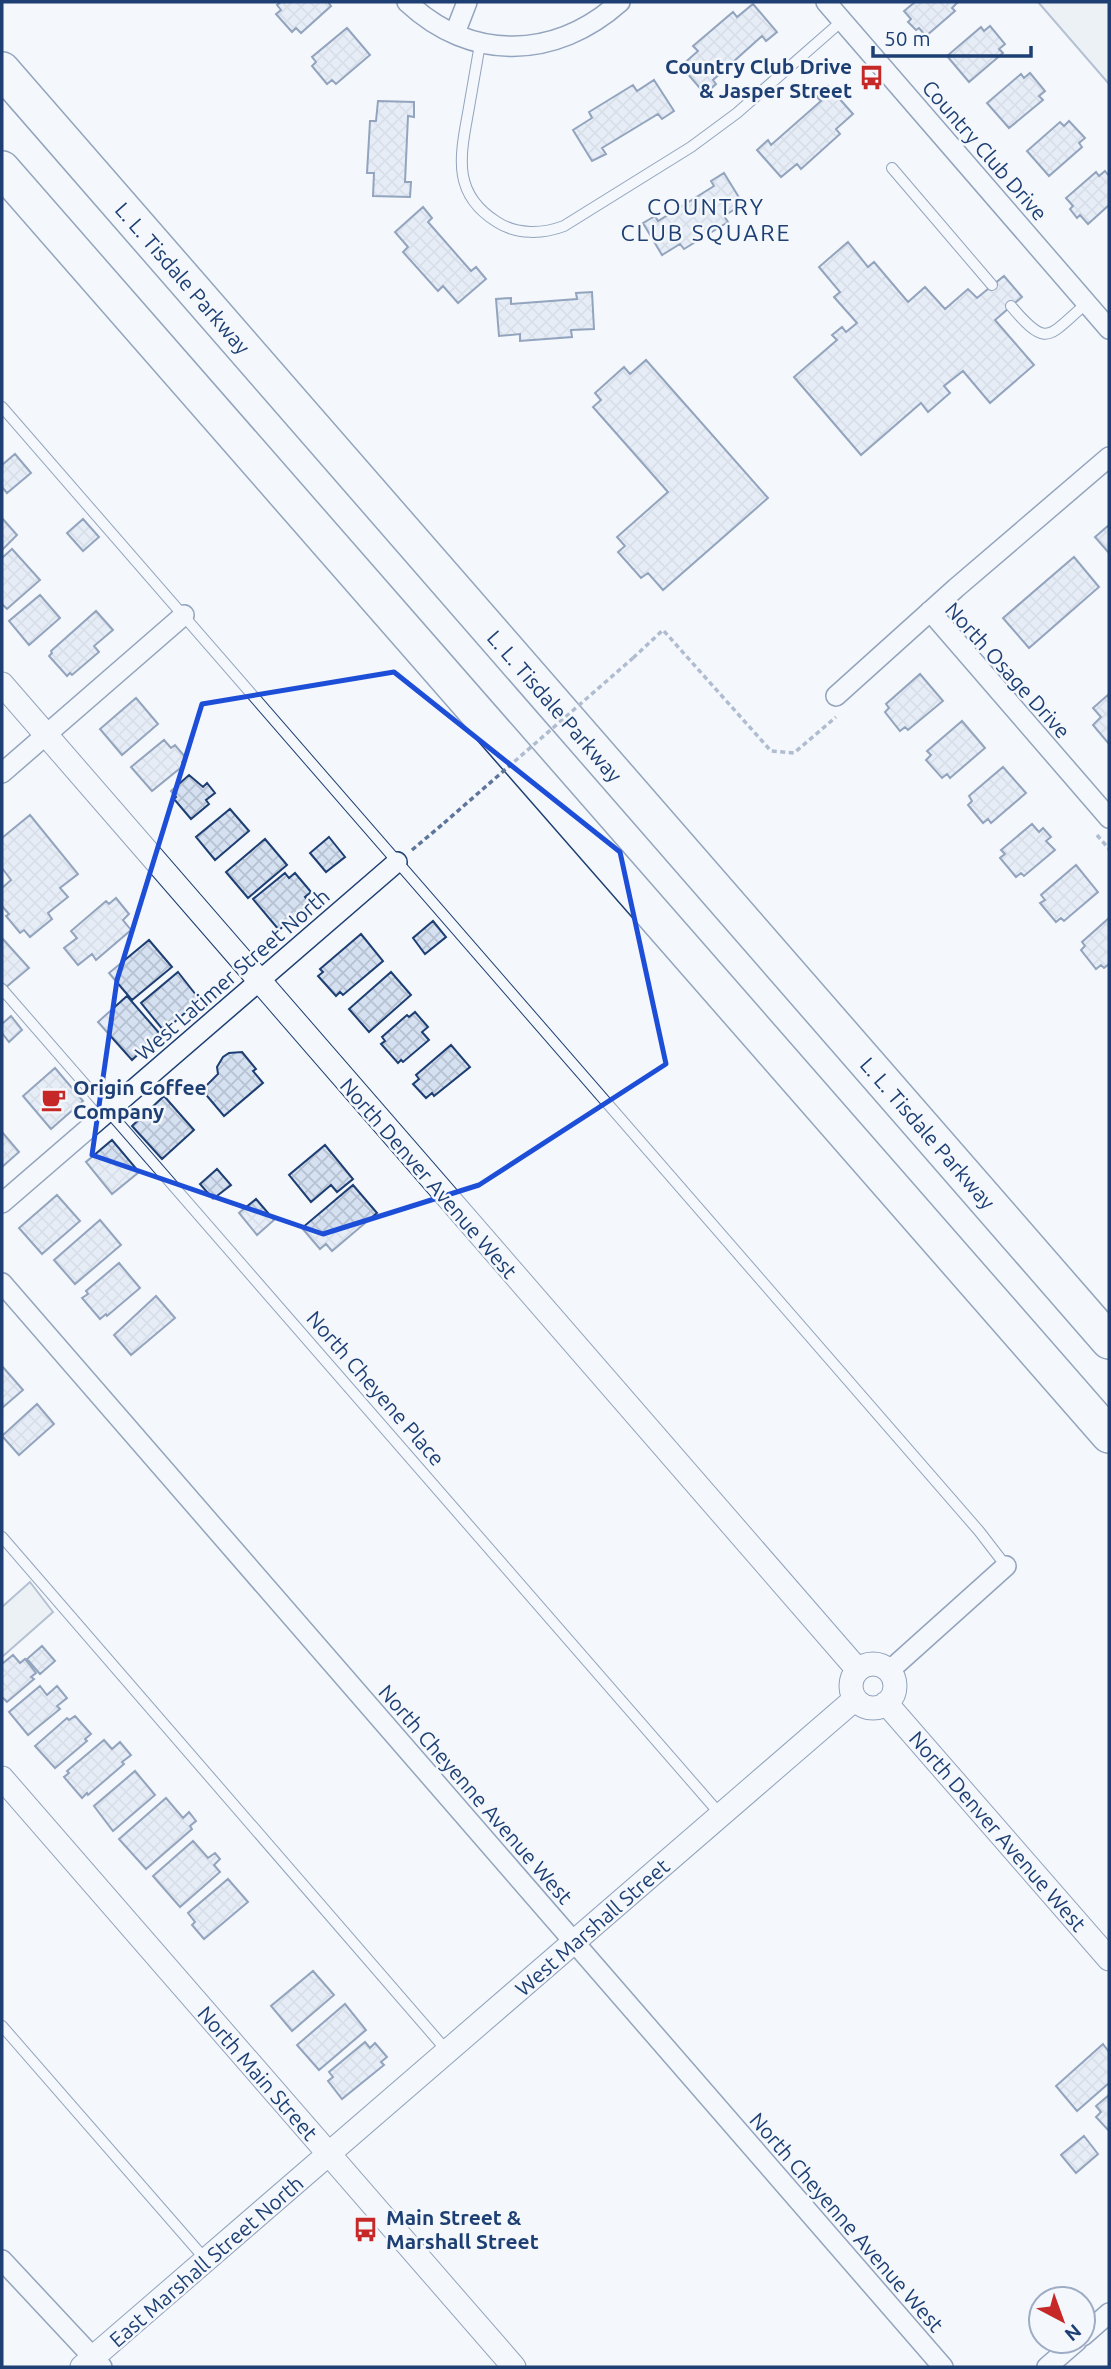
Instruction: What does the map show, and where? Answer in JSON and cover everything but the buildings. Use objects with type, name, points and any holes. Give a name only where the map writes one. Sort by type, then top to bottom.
[{"type":"highway","name":"L. L. Tisdale Parkway","points":[[2,70],[1109,1341]]},
{"type":"highway","points":[[2,169],[1109,1435]]},
{"type":"street","points":[[407,2],[433,23],[480,44],[505,47],[533,45],[563,38],[598,19],[620,2]]},
{"type":"street","points":[[455,33],[467,2]]},
{"type":"street","name":"Country Club Drive","points":[[826,2],[1109,329]]},
{"type":"street","points":[[930,611],[1109,457]]},
{"type":"street","name":"North Osage Drive","points":[[840,702],[930,611],[1109,818]]},
{"type":"street","points":[[2,773],[184,615]]},
{"type":"street","name":"North Denver Avenue West","points":[[2,684],[858,1670]]},
{"type":"street","name":"West Latimer Street North","points":[[2,1203],[404,857]]},
{"type":"street","name":"North Cheyenne Avenue West","points":[[2,1283],[943,2367]]},
{"type":"street","points":[[888,1671],[1006,1566]]},
{"type":"street","points":[[868,1664],[875,1664],[888,1671],[892,1675],[894,1689],[886,1703],[874,1708],[866,1707],[855,1699],[851,1684],[858,1670],[868,1664]]},
{"type":"street","name":"West Marshall Street","points":[[330,2155],[855,1699]]},
{"type":"street","name":"North Denver Avenue West","points":[[886,1703],[1109,1959]]},
{"type":"street","name":"North Main Street","points":[[2,1778],[514,2367]]},
{"type":"street","name":"East Marshall Street North","points":[[92,2364],[206,2260],[330,2155]]},
{"type":"street","points":[[2,2260],[92,2364]]},
{"type":"street","points":[[1047,2367],[1061,2355]]},
{"type":"lane","points":[[480,44],[461,154],[462,176],[467,190],[487,216],[502,226],[548,232],[564,226],[691,147],[737,113],[843,20]]},
{"type":"lane","points":[[892,167],[992,285]]},
{"type":"lane","points":[[1011,306],[1030,329],[1039,334],[1049,334],[1087,303]]},
{"type":"lane","points":[[2,407],[184,615],[404,857],[1006,1566]]},
{"type":"lane","name":"North Cheyene Place","points":[[2,989],[720,1814]]},
{"type":"lane","points":[[2,1537],[448,2052]]},
{"type":"lane","points":[[2,2026],[206,2260]]},
{"type":"path","points":[[404,857],[663,630],[771,751],[794,753],[840,702]]},
{"type":"highlighted area","points":[[394,672],[620,852],[666,1064],[479,1185],[323,1234],[92,1155],[117,980],[202,704]]},
{"type":"shaded area","points":[[1038,2],[1109,2],[1109,84]]},
{"type":"shaded area","points":[[30,1582],[53,1612],[2,1657],[2,1607]]},
{"type":"place","name":"Country Club Drive & Jasper Street","points":[[872,78]]},
{"type":"place","name":"Origin Coffee Company","points":[[53,1099]]},
{"type":"place","name":"Main Street & Marshall Street","points":[[366,2229]]},
{"type":"district","name":"COUNTRY CLUB SQUARE","points":[[706,219]]}]
